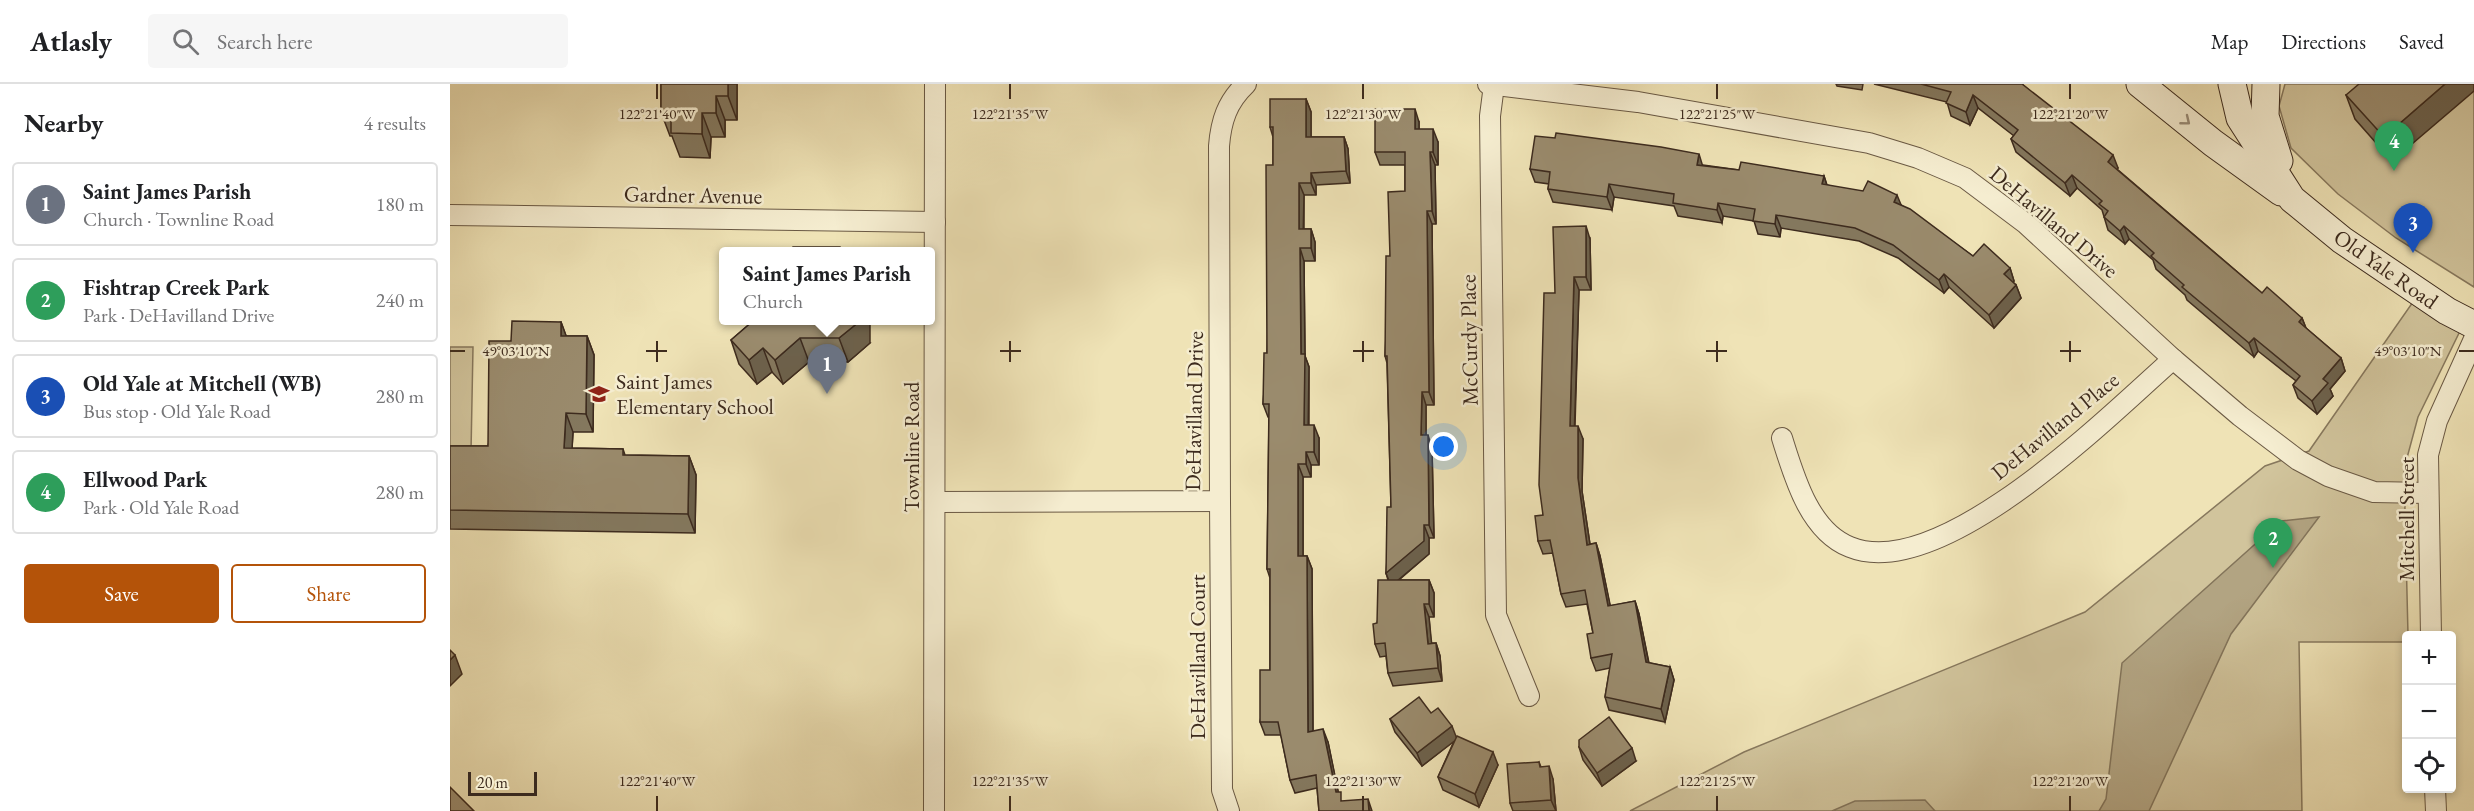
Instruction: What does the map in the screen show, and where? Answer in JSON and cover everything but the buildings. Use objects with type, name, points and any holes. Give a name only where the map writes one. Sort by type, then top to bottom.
[{"type":"street","name":"Townline Road","points":[[934,811],[935,84]]},
{"type":"street","name":"DeHavilland Drive","points":[[935,502],[1220,501],[1219,146],[1221,127],[1227,107],[1246,84]]},
{"type":"street","name":"DeHavilland Drive","points":[[1488,84],[1649,104],[1869,143],[1918,158],[1965,178],[2025,223],[2173,359],[2240,416],[2298,460],[2328,476],[2374,492],[2427,493]]},
{"type":"street","points":[[2140,84],[2213,143],[2292,199]]},
{"type":"street","name":"Old Yale Road","points":[[2232,84],[2240,118],[2292,199],[2342,240],[2447,311],[2474,325]]},
{"type":"street","points":[[2266,84],[2265,116],[2292,199]]},
{"type":"street","name":"McCurdy Place","points":[[1494,85],[1490,116],[1496,615],[1529,696]]},
{"type":"street","name":"Gardner Avenue","points":[[450,215],[935,222]]},
{"type":"street","name":"Mitchell Street","points":[[2431,631],[2428,455],[2437,421],[2474,339]]},
{"type":"street","name":"DeHavilland Place","points":[[1782,438],[1799,489],[1824,529],[1849,547],[1877,552],[1914,547],[1959,529],[2037,478],[2173,359]]},
{"type":"street","name":"DeHavilland Court","points":[[1220,501],[1222,790],[1229,811]]},
{"type":"street","points":[[2435,793],[2436,811]]},
{"type":"shaded area","points":[[2285,84],[2474,84],[2474,287],[2396,238],[2338,194],[2291,148],[2279,106]]},
{"type":"shaded area","points":[[2415,299],[2461,329],[2418,417],[2404,469],[2408,631],[2402,631],[2402,642],[2299,642],[2302,811],[1630,811],[1744,752],[2085,612],[2265,466],[2309,451]]},
{"type":"shaded area","points":[[450,347],[473,347],[471,452],[450,451]]},
{"type":"shaded area","points":[[2319,517],[2231,634],[2149,811],[2099,811],[2106,799],[2122,663],[2281,521]]},
{"type":"shaded area","points":[[1925,800],[1935,811],[1832,811],[1855,801]]},
{"type":"place","name":"Ellwood Park","points":[[2394,171]]},
{"type":"place","name":"Old Yale at Mitchell (WB)","points":[[2413,253]]},
{"type":"place","name":"Saint James Elementary School","points":[[599,394]]},
{"type":"place","name":"Saint James Parish","points":[[827,394]]},
{"type":"place","name":"Fishtrap Creek Park","points":[[2273,568]]}]
